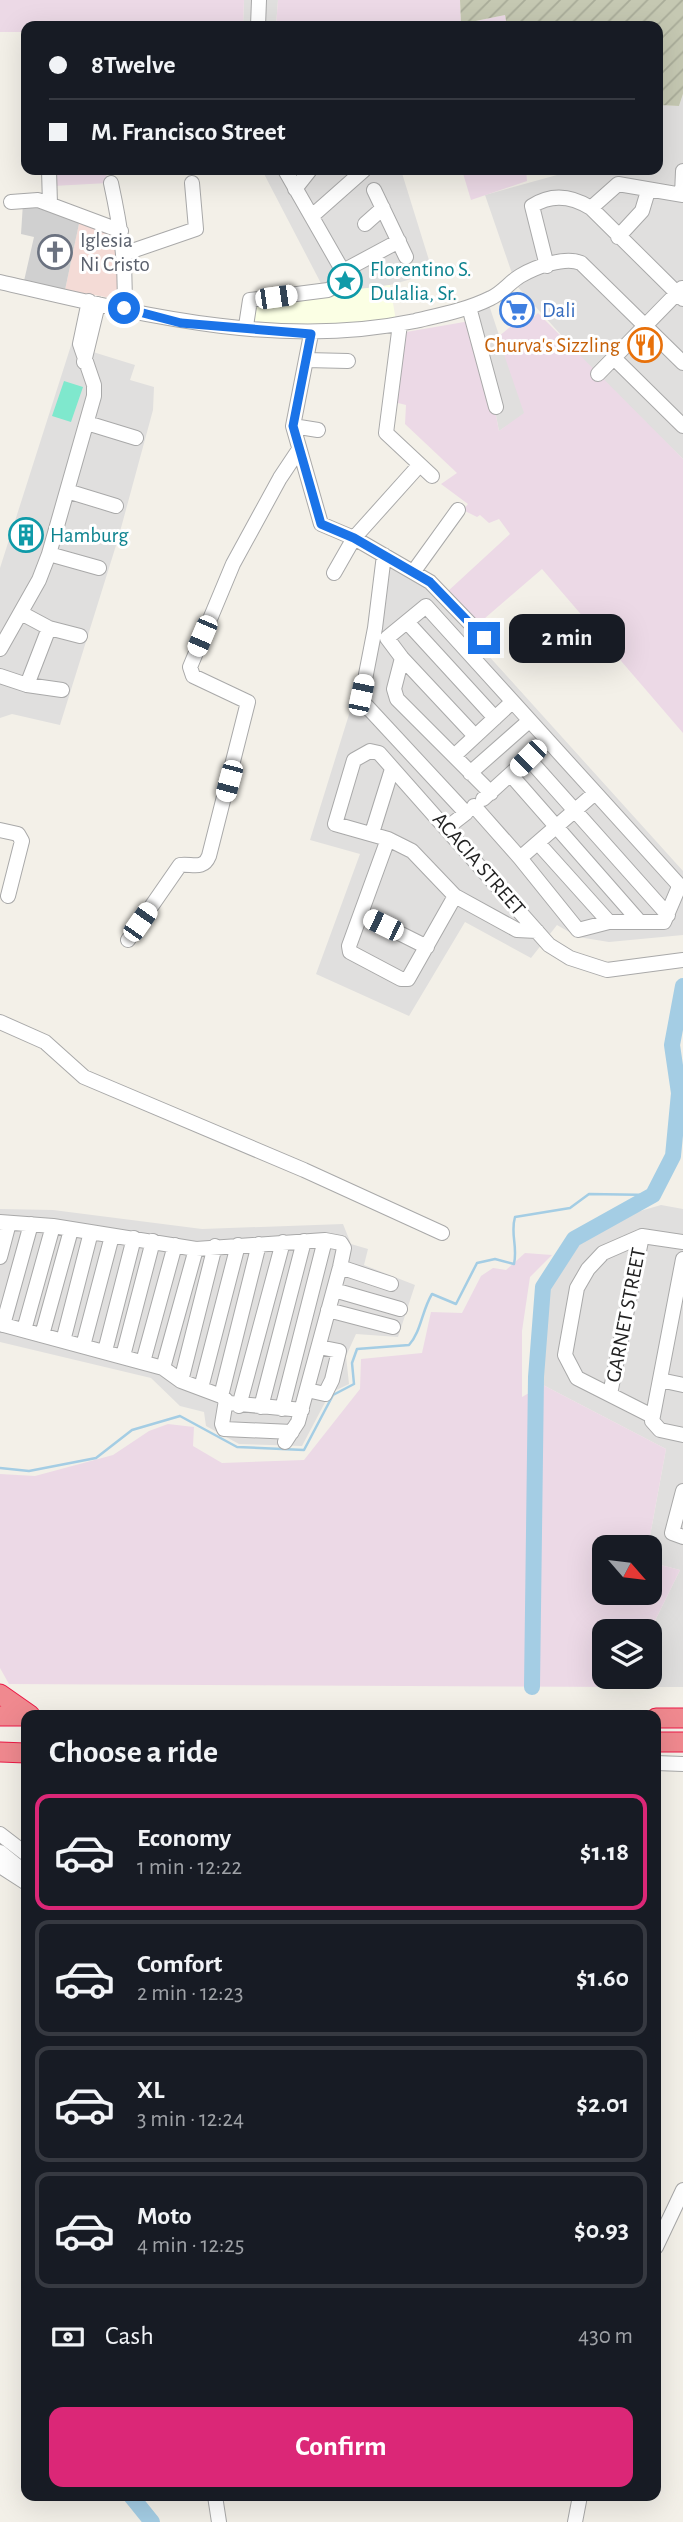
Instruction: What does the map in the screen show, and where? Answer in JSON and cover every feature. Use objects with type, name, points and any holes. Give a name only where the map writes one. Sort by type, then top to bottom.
[{"type":"highway","points":[[0,1694],[21,1710]]},
{"type":"highway","points":[[0,1716],[21,1715]]},
{"type":"highway","points":[[661,1718],[683,1718]]},
{"type":"highway","points":[[661,1742],[683,1742]]},
{"type":"highway","points":[[0,1743],[21,1743]]},
{"type":"highway","points":[[0,1752],[21,1753]]},
{"type":"street","points":[[258,21],[259,0]]},
{"type":"street","points":[[591,208],[615,184],[682,195],[683,171]]},
{"type":"street","points":[[49,175],[50,204]]},
{"type":"street","points":[[246,326],[250,300],[328,290],[343,279],[345,270],[288,175]]},
{"type":"street","points":[[296,189],[306,175]]},
{"type":"street","points":[[312,216],[353,175]]},
{"type":"street","points":[[111,183],[121,231],[124,308]]},
{"type":"street","points":[[123,254],[196,229],[192,183]]},
{"type":"street","points":[[374,190],[406,257]]},
{"type":"street","points":[[618,237],[642,211],[648,191]]},
{"type":"street","points":[[547,266],[531,209],[533,204],[567,196],[591,208],[618,237],[681,293],[643,326],[598,374]]},
{"type":"street","points":[[11,202],[38,200],[121,231]]},
{"type":"street","points":[[365,223],[383,208]]},
{"type":"street","points":[[345,270],[399,241]]},
{"type":"street","points":[[0,282],[181,323],[246,326],[311,334],[400,324],[469,307],[494,297],[522,274],[569,259],[581,263],[683,363]]},
{"type":"street","points":[[0,649],[21,613],[49,554],[87,423],[94,385],[85,362],[94,302]]},
{"type":"street","points":[[469,307],[496,407]]},
{"type":"street","points":[[400,324],[386,433],[432,476]]},
{"type":"street","points":[[311,334],[293,426],[321,524],[354,538],[414,571],[438,590],[484,638]]},
{"type":"street","points":[[614,358],[683,426]]},
{"type":"street","points":[[306,360],[348,361]]},
{"type":"street","points":[[87,423],[136,438]]},
{"type":"street","points":[[293,426],[318,430]]},
{"type":"street","points":[[128,940],[180,865],[202,865],[209,856],[248,702],[193,676],[190,667],[233,564],[280,478],[298,451]]},
{"type":"street","points":[[334,573],[354,538],[415,470]]},
{"type":"street","points":[[67,491],[116,506]]},
{"type":"street","points":[[414,571],[458,510]]},
{"type":"street","points":[[49,554],[99,568]]},
{"type":"street","points":[[384,555],[375,628],[360,700],[520,858],[577,930],[609,922],[664,922],[678,884],[426,606],[387,638]]},
{"type":"street","points":[[21,613],[49,628],[80,636]]},
{"type":"street","points":[[407,622],[495,718]]},
{"type":"street","points":[[27,685],[49,628]]},
{"type":"street","points":[[375,628],[475,736]]},
{"type":"street","points":[[402,658],[394,689],[397,698],[491,793]]},
{"type":"street","points":[[0,676],[27,685],[62,690]]},
{"type":"street","points":[[454,756],[512,702]]},
{"type":"street","points":[[470,773],[529,721]]},
{"type":"street","points":[[448,827],[491,793],[547,741]]},
{"type":"street","name":"ACACIA STREET","points":[[372,833],[335,824],[354,760],[373,750],[448,827],[549,945],[594,968],[627,968],[681,960]]},
{"type":"street","points":[[528,758],[668,915]]},
{"type":"street","points":[[392,769],[372,833],[416,854],[455,896],[517,930],[537,931]]},
{"type":"street","points":[[511,775],[639,921]]},
{"type":"street","points":[[520,858],[595,793]]},
{"type":"street","points":[[0,830],[18,834],[22,841],[8,896]]},
{"type":"street","points":[[388,839],[350,952],[401,979],[408,979],[455,896]]},
{"type":"street","points":[[538,843],[609,922]]},
{"type":"street","points":[[361,914],[427,947]]},
{"type":"street","points":[[0,1022],[46,1042],[84,1077],[304,1170],[442,1233]]},
{"type":"street","points":[[0,1257],[4,1222],[134,1238],[196,1249],[215,1245],[325,1240],[341,1243],[344,1248],[325,1326],[302,1410],[289,1437],[224,1429],[222,1424],[259,1244]]},
{"type":"street","points":[[31,1224],[2,1324],[163,1368],[181,1381],[228,1401],[302,1410]]},
{"type":"street","points":[[24,1330],[53,1227]]},
{"type":"street","points":[[42,1335],[71,1230]]},
{"type":"street","points":[[64,1340],[91,1232]]},
{"type":"street","points":[[83,1346],[112,1236]]},
{"type":"street","points":[[652,1416],[577,1378],[565,1355],[577,1288],[603,1254],[642,1236],[683,1242]]},
{"type":"street","name":"GARNET STREET","points":[[610,1394],[642,1236]]},
{"type":"street","points":[[105,1351],[134,1238]]},
{"type":"street","points":[[282,1409],[325,1240]]},
{"type":"street","points":[[123,1356],[153,1241]]},
{"type":"street","points":[[261,1407],[304,1241]]},
{"type":"street","points":[[228,1401],[264,1311],[283,1242]]},
{"type":"street","points":[[143,1362],[175,1245]]},
{"type":"street","points":[[181,1381],[215,1245]]},
{"type":"street","points":[[201,1388],[238,1245]]},
{"type":"street","points":[[163,1368],[196,1249]]},
{"type":"street","points":[[683,1259],[652,1416],[654,1425],[660,1430],[683,1435]]},
{"type":"street","points":[[340,1267],[391,1284]]},
{"type":"street","points":[[334,1290],[400,1308]]},
{"type":"street","points":[[244,1307],[325,1326]]},
{"type":"street","points":[[328,1310],[393,1327]]},
{"type":"street","points":[[307,1390],[325,1394],[337,1364],[339,1351],[319,1347]]},
{"type":"street","points":[[660,1380],[683,1385]]},
{"type":"street","points":[[683,1491],[671,1533],[683,1537]]},
{"type":"street","points":[[0,1758],[21,1758]]},
{"type":"street","points":[[661,1763],[683,1764]]},
{"type":"street","points":[[0,1834],[21,1850]]},
{"type":"street","points":[[0,1852],[21,1868]]},
{"type":"street","points":[[0,1866],[21,1879]]},
{"type":"street","points":[[661,2236],[683,2190]]},
{"type":"street","points":[[216,2501],[219,2522]]},
{"type":"street","points":[[575,2522],[579,2501]]},
{"type":"shaded area","points":[[0,0],[244,0],[243,21],[21,21],[21,32],[0,32]]},
{"type":"shaded area","points":[[244,0],[278,0],[276,21],[243,21]]},
{"type":"shaded area","points":[[278,0],[460,0],[461,21],[276,21]]},
{"type":"shaded area","points":[[460,0],[683,0],[683,94],[679,106],[663,105],[663,21],[506,21],[505,15],[461,21]]},
{"type":"shaded area","points":[[505,15],[506,21],[476,21]]},
{"type":"shaded area","points":[[683,94],[683,459],[599,377],[516,285],[485,195],[557,175],[663,175],[663,105],[679,106]]},
{"type":"shaded area","points":[[52,175],[106,175],[108,183],[53,186]]},
{"type":"shaded area","points":[[265,175],[403,175],[433,273],[390,285],[360,289],[360,286],[352,287],[326,293]]},
{"type":"shaded area","points":[[464,175],[526,175],[527,181],[471,200]]},
{"type":"shaded area","points":[[23,203],[80,219],[65,290],[24,281],[34,237],[21,234]]},
{"type":"shaded area","points":[[80,219],[119,232],[123,300],[65,290]]},
{"type":"shaded area","points":[[390,285],[396,321],[314,329],[251,320],[254,304],[352,287],[360,286],[360,289]]},
{"type":"shaded area","points":[[489,305],[525,414],[499,431],[488,375],[468,314]]},
{"type":"shaded area","points":[[82,311],[93,352],[135,365],[130,380],[154,387],[153,410],[118,539],[60,725],[12,714],[0,718],[0,568]]},
{"type":"shaded area","points":[[538,313],[683,459],[683,733],[542,569],[477,625],[447,592],[510,534],[499,519],[489,523],[480,515],[477,517],[463,510],[468,504],[441,484],[457,473],[405,424],[406,405],[394,402],[406,332],[470,321],[488,375],[499,431],[524,413],[498,337],[515,323],[522,328]]},
{"type":"shaded area","points":[[388,559],[421,581],[683,871],[683,935],[609,942],[578,937],[557,925],[531,958],[465,922],[409,1016],[316,974],[360,854],[310,840],[351,708],[361,714],[375,650]]},
{"type":"shaded area","points":[[661,1205],[683,1209],[683,1687],[662,1687],[662,1619],[656,1619],[680,1570],[662,1565],[662,1535],[650,1535],[666,1449],[543,1385],[548,1288],[581,1242],[630,1214]]},
{"type":"shaded area","points":[[0,1209],[53,1210],[202,1229],[343,1224],[351,1244],[368,1249],[364,1265],[415,1285],[398,1337],[356,1334],[346,1356],[349,1384],[330,1393],[302,1446],[239,1444],[206,1426],[204,1412],[180,1406],[151,1378],[0,1342]]},
{"type":"shaded area","points":[[525,1253],[552,1255],[530,1277],[522,1331],[522,1397],[543,1385],[666,1449],[650,1535],[592,1535],[592,1605],[662,1605],[662,1565],[680,1570],[656,1619],[592,1619],[592,1687],[9,1684],[0,1668],[0,1474],[35,1476],[113,1455],[149,1431],[168,1424],[194,1427],[193,1446],[222,1463],[304,1460],[360,1389],[361,1359],[422,1353],[431,1312],[462,1313],[481,1276],[493,1268],[506,1270]]},
{"type":"green space","points":[[64,381],[83,387],[71,422],[52,416]]},
{"type":"waterway","points":[[532,1687],[536,1377],[543,1287],[574,1239],[653,1195],[673,1156],[679,1093],[672,1045],[683,986]]},
{"type":"waterway","points":[[0,1468],[29,1471],[96,1458],[132,1430],[180,1416],[237,1447],[304,1450],[333,1395],[354,1384],[352,1363],[357,1349],[409,1345],[432,1294],[456,1304],[477,1263],[495,1259],[514,1264],[515,1217],[570,1208],[589,1194],[653,1195]]},
{"type":"waterway","points":[[135,2501],[152,2522]]},
{"type":"place","name":"Iglesia Ni Cristo","points":[[55,252]]},
{"type":"place","name":"Florentino S. Dulalia, Sr.","points":[[345,281]]},
{"type":"place","name":"Dali","points":[[517,310]]},
{"type":"place","name":"Churva's Sizzling","points":[[645,345]]},
{"type":"place","name":"Hamburg","points":[[26,535]]},
{"type":"route","points":[[124,308],[181,323],[246,326],[311,334],[294,415],[293,433],[321,524],[354,538],[430,582],[484,638]]}]
